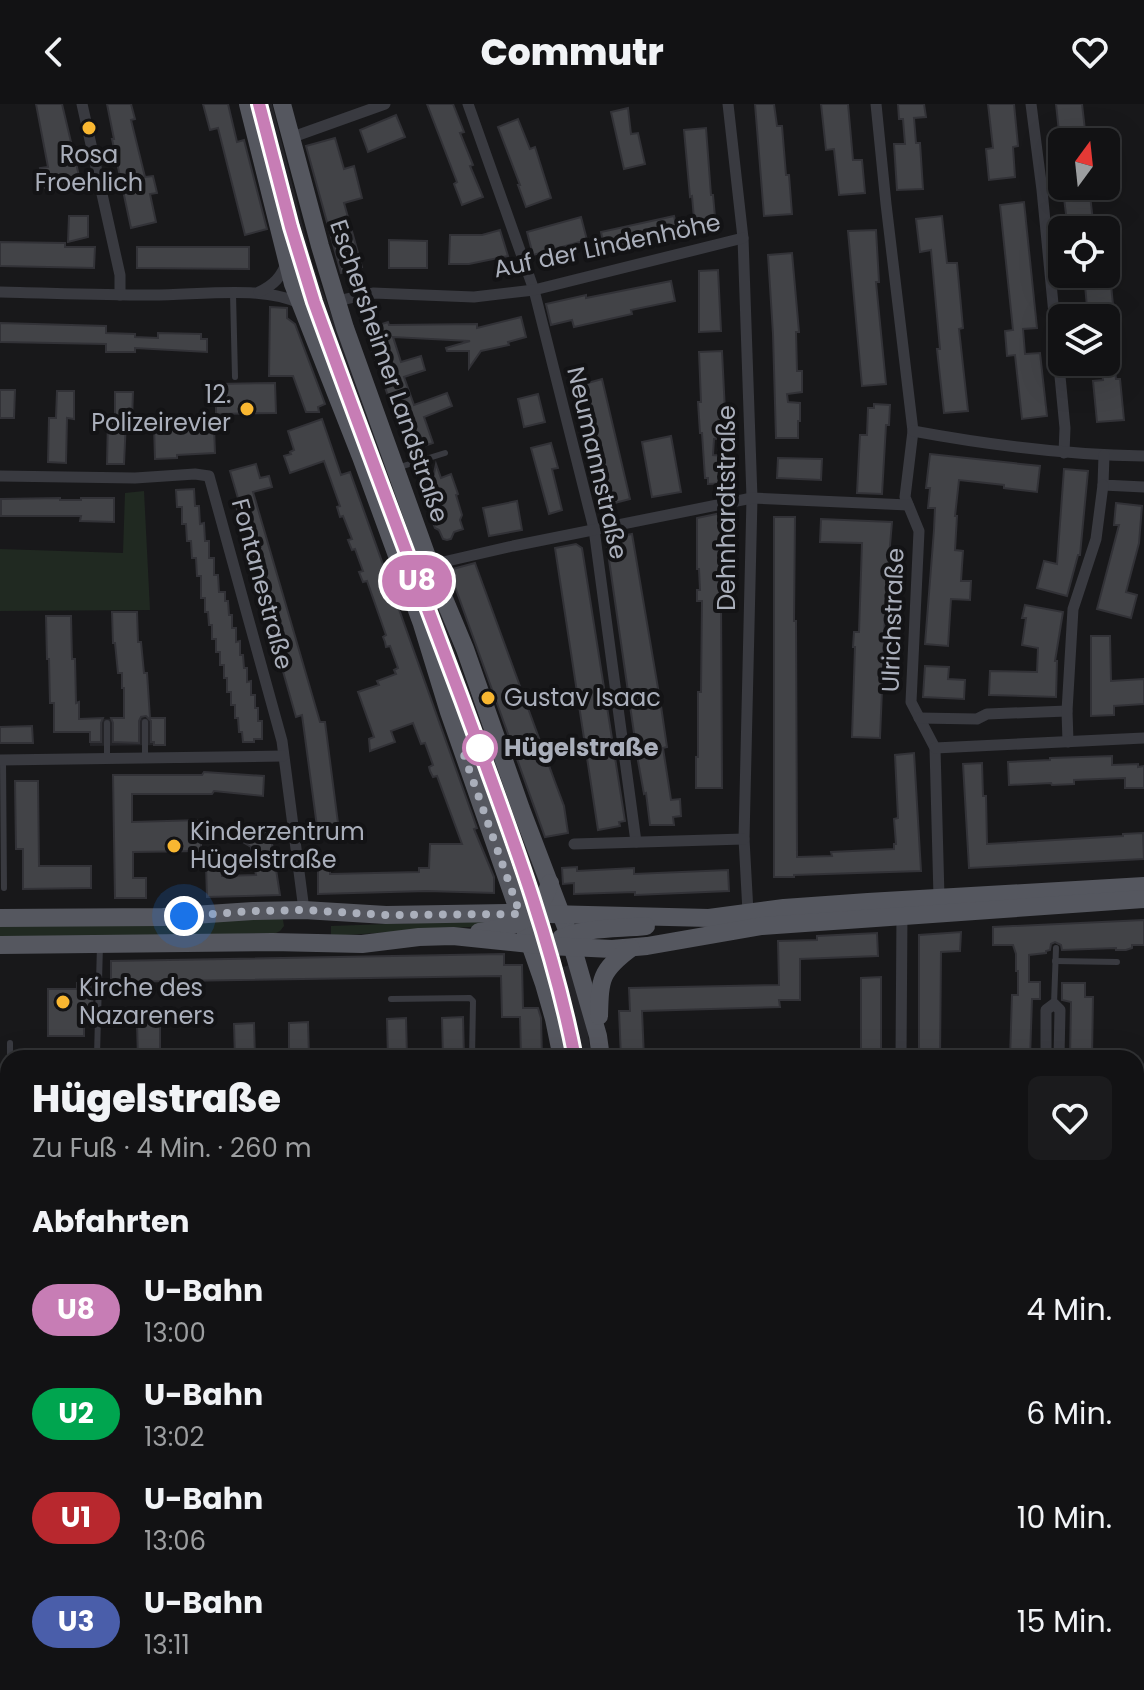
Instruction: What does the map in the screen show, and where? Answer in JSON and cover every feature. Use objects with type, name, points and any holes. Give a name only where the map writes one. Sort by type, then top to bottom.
[{"type":"main road","points":[[248,104],[293,284],[417,610],[449,712],[524,916],[540,945],[538,966],[550,1001],[560,1050]]},
{"type":"main road","name":"Eschersheimer Landstraße","points":[[282,104],[337,301],[430,565],[465,649],[521,809],[572,941],[600,1050]]},
{"type":"main road","points":[[0,945],[362,944],[453,936],[509,928],[542,900],[550,883]]},
{"type":"main road","points":[[572,941],[631,948],[762,926],[902,908],[939,897],[1144,886]]},
{"type":"main road","points":[[453,936],[540,945],[748,912],[1144,899]]},
{"type":"main road","points":[[272,942],[287,938],[300,928],[304,910]]},
{"type":"main road","points":[[0,918],[163,917],[304,910],[709,918]]},
{"type":"main road","points":[[327,944],[318,931],[320,922],[325,917],[340,913]]},
{"type":"main road","points":[[598,1036],[603,976],[617,958],[631,948]]},
{"type":"street","points":[[82,104],[120,275],[120,295]]},
{"type":"street","points":[[290,138],[385,104]]},
{"type":"street","name":"Neumannstraße","points":[[468,104],[534,290],[594,529],[636,842]]},
{"type":"street","name":"Dehnhardtstraße","points":[[728,104],[743,238],[752,498],[744,839],[748,912]]},
{"type":"street","name":"Ulrichstraße","points":[[876,104],[913,431],[905,497],[919,531],[911,702],[935,748],[939,897]]},
{"type":"street","points":[[1031,104],[1063,412],[1064,453]]},
{"type":"street","name":"Auf der Lindenhöhe","points":[[337,301],[373,293],[474,297],[534,290],[743,238]]},
{"type":"street","points":[[257,293],[278,281],[287,261]]},
{"type":"street","points":[[0,292],[120,295],[257,293],[287,298],[301,304]]},
{"type":"street","points":[[913,431],[1064,453],[1144,456]]},
{"type":"street","points":[[1068,742],[1073,609],[1096,539],[1104,455]]},
{"type":"street","name":"Fontanestraße","points":[[0,476],[209,476],[282,741],[304,910]]},
{"type":"street","points":[[1103,485],[1144,487]]},
{"type":"street","points":[[430,565],[752,498],[908,505]]},
{"type":"street","points":[[919,718],[977,719],[987,714],[1067,711]]},
{"type":"street","points":[[935,748],[1144,738]]},
{"type":"street","points":[[2,760],[283,756]]},
{"type":"street","points":[[574,844],[744,839]]},
{"type":"street","points":[[901,1050],[902,908]]},
{"type":"street","points":[[1046,1050],[1046,1010],[1054,1004],[1060,1010],[1059,1050]]},
{"type":"lane","points":[[233,294],[235,377]]},
{"type":"lane","points":[[396,468],[445,453]]},
{"type":"lane","points":[[145,722],[145,758]]},
{"type":"lane","points":[[107,723],[107,758]]},
{"type":"lane","points":[[2,760],[4,888]]},
{"type":"lane","points":[[97,1050],[100,945]]},
{"type":"lane","points":[[1054,1004],[1056,948]]},
{"type":"lane","points":[[1055,961],[1117,962]]},
{"type":"lane","points":[[391,999],[470,998],[473,1001],[472,1050]]},
{"type":"lane","points":[[10,1043],[10,1050]]},
{"type":"shaded area","points":[[257,104],[272,104],[312,262],[542,888],[523,900],[455,711],[458,709],[450,679],[309,301],[287,229]]},
{"type":"shaded area","points":[[144,491],[150,610],[0,611],[0,549],[123,553],[125,493]]},
{"type":"shaded area","points":[[165,718],[165,745],[90,746],[90,719]]},
{"type":"shaded area","points":[[278,915],[284,926],[276,933],[0,940],[0,923]]},
{"type":"shaded area","points":[[499,920],[500,925],[331,936],[331,926]]},
{"type":"shaded area","points":[[570,965],[591,1050],[571,1050],[550,971]]},
{"type":"building","points":[[36,104],[62,104],[80,180],[45,188],[40,168],[48,167]]},
{"type":"building","points":[[107,104],[131,104],[135,119],[131,120],[145,177],[153,176],[157,193],[150,194],[156,222],[131,228]]},
{"type":"building","points":[[203,104],[228,104],[237,142],[244,140],[267,229],[245,235],[218,128],[210,130]]},
{"type":"building","points":[[427,104],[453,104],[464,132],[460,133],[473,165],[470,166],[483,197],[462,205],[454,184],[457,182]]},
{"type":"building","points":[[755,104],[774,104],[777,126],[782,126],[792,214],[764,216]]},
{"type":"building","points":[[821,104],[848,104],[853,160],[862,160],[865,193],[839,195],[834,149],[826,150]]},
{"type":"building","points":[[898,104],[924,104],[926,117],[914,118],[916,143],[920,143],[923,189],[897,190],[894,144],[905,144]]},
{"type":"building","points":[[988,104],[1014,104],[1018,146],[1013,147],[1015,177],[989,180],[986,149],[993,148]]},
{"type":"building","points":[[1056,104],[1082,104],[1085,128],[1059,128]]},
{"type":"building","points":[[628,108],[631,134],[638,133],[645,164],[624,169],[611,112]]},
{"type":"building","points":[[396,115],[405,137],[368,152],[360,130]]},
{"type":"building","points":[[518,119],[530,149],[535,147],[551,198],[526,207],[498,127]]},
{"type":"building","points":[[706,128],[716,228],[695,230],[684,130]]},
{"type":"building","points":[[335,138],[344,169],[354,166],[362,198],[344,203],[362,267],[341,273],[306,146]]},
{"type":"building","points":[[1064,200],[1091,200],[1092,216],[1066,216]]},
{"type":"building","points":[[1024,202],[1037,328],[1023,329],[1025,354],[1040,353],[1047,416],[1022,419],[1015,355],[1007,356],[1005,331],[1013,330],[1000,205]]},
{"type":"building","points":[[69,216],[88,216],[88,237],[68,242]]},
{"type":"building","points":[[674,216],[679,238],[606,255],[601,232]]},
{"type":"building","points":[[942,216],[947,263],[957,263],[963,328],[959,329],[968,411],[944,413],[931,250],[920,252],[916,219]]},
{"type":"building","points":[[581,217],[587,240],[533,255],[527,232]]},
{"type":"building","points":[[500,230],[508,256],[469,264],[449,264],[450,235],[482,235]]},
{"type":"building","points":[[876,230],[879,282],[876,282],[886,384],[862,386],[848,231]]},
{"type":"building","points":[[389,240],[427,241],[427,268],[389,268]]},
{"type":"building","points":[[0,242],[65,243],[65,247],[95,247],[94,268],[0,266]]},
{"type":"building","points":[[137,247],[249,247],[249,269],[137,268]]},
{"type":"building","points":[[792,253],[799,332],[796,332],[797,371],[802,371],[802,392],[787,394],[788,402],[800,403],[800,421],[798,438],[776,438],[768,255]]},
{"type":"building","points":[[718,270],[721,331],[699,332],[699,271]]},
{"type":"building","points":[[671,281],[675,301],[574,327],[572,320],[551,325],[546,304]]},
{"type":"building","points":[[1085,288],[1111,288],[1113,304],[1087,304]]},
{"type":"building","points":[[270,307],[287,308],[287,318],[295,324],[325,404],[318,407],[319,412],[306,412],[293,376],[269,376]]},
{"type":"building","points":[[521,317],[526,337],[508,342],[509,345],[481,351],[469,368],[469,351],[447,351],[446,348],[470,341],[393,337],[401,362],[421,356],[425,370],[404,377],[414,405],[447,393],[452,406],[424,417],[433,443],[408,452],[361,320],[373,327],[388,322],[389,325],[477,324],[477,328]]},
{"type":"building","points":[[0,323],[106,326],[106,333],[135,334],[135,337],[158,338],[158,333],[201,334],[201,339],[207,339],[207,352],[135,348],[135,352],[106,352],[106,344],[0,342]]},
{"type":"building","points":[[722,351],[726,432],[725,438],[714,439],[713,455],[726,456],[727,483],[708,484],[700,433],[699,352]]},
{"type":"building","points":[[1103,376],[1120,379],[1124,420],[1097,422],[1093,381],[1103,380]]},
{"type":"building","points":[[602,379],[630,499],[607,505],[577,386]]},
{"type":"building","points":[[275,383],[276,413],[216,414],[216,384]]},
{"type":"building","points":[[0,390],[15,390],[14,418],[0,418]]},
{"type":"building","points":[[57,391],[74,391],[74,419],[67,418],[66,463],[48,462],[49,418],[56,418]]},
{"type":"building","points":[[115,392],[133,392],[132,420],[126,420],[124,464],[107,464],[108,419],[115,419]]},
{"type":"building","points":[[538,394],[545,422],[524,427],[518,399]]},
{"type":"building","points":[[874,404],[890,405],[882,494],[857,493],[860,435],[867,435],[868,408],[874,408]]},
{"type":"building","points":[[322,419],[341,475],[350,472],[477,828],[474,829],[494,877],[494,893],[318,894],[318,866],[330,865],[330,874],[419,872],[419,868],[429,868],[430,844],[462,844],[437,776],[433,777],[430,771],[429,767],[433,765],[425,743],[421,744],[413,723],[391,731],[395,742],[370,751],[369,739],[374,737],[358,692],[379,685],[377,681],[396,674],[394,670],[398,668],[390,646],[386,647],[383,637],[386,635],[367,581],[363,582],[359,572],[363,571],[348,540],[352,539],[343,516],[340,517],[337,507],[340,506],[324,461],[290,473],[284,456],[294,450],[288,431]]},
{"type":"building","points":[[176,424],[176,429],[214,427],[215,453],[155,459],[154,425]]},
{"type":"building","points":[[671,436],[681,492],[652,497],[642,442]]},
{"type":"building","points":[[551,443],[558,468],[552,469],[562,510],[549,514],[531,448]]},
{"type":"building","points":[[930,454],[1040,466],[1037,492],[959,480],[955,550],[963,551],[961,581],[971,581],[970,600],[951,599],[948,646],[925,644],[935,508],[928,508],[930,488],[926,488]]},
{"type":"building","points":[[778,458],[822,459],[821,480],[777,478]]},
{"type":"building","points":[[256,464],[260,478],[269,476],[272,487],[253,492],[320,722],[325,722],[339,831],[318,834],[302,715],[296,717],[236,506],[240,505],[230,471]]},
{"type":"building","points":[[436,464],[441,478],[451,474],[462,515],[463,529],[454,532],[447,540],[435,528],[423,486],[432,483]]},
{"type":"building","points":[[1064,469],[1088,471],[1080,555],[1067,596],[1037,588],[1044,561],[1057,564]]},
{"type":"building","points":[[194,489],[200,524],[204,523],[205,541],[209,541],[209,558],[214,558],[214,575],[218,575],[219,592],[225,592],[225,601],[228,601],[232,628],[236,628],[236,642],[240,641],[240,655],[243,655],[244,668],[247,668],[247,682],[251,681],[251,695],[255,695],[258,721],[262,721],[262,739],[254,739],[254,742],[243,742],[242,732],[239,732],[235,705],[231,705],[231,692],[227,692],[224,665],[220,665],[220,652],[216,652],[216,639],[212,639],[212,625],[209,625],[208,612],[205,612],[205,598],[201,598],[201,576],[197,576],[196,558],[192,558],[191,541],[187,541],[186,524],[182,524],[182,507],[177,507],[176,490]]},
{"type":"building","points":[[114,498],[114,522],[80,521],[81,516],[1,516],[1,499]]},
{"type":"building","points":[[517,501],[522,530],[489,536],[483,508]]},
{"type":"building","points":[[1116,503],[1142,506],[1139,543],[1126,592],[1137,595],[1131,618],[1097,609],[1119,525],[1114,525]]},
{"type":"building","points":[[721,513],[722,788],[696,788],[702,601],[697,601],[697,590],[700,590],[697,518]]},
{"type":"building","points":[[774,517],[795,517],[797,857],[894,849],[894,819],[898,818],[895,755],[914,753],[921,871],[774,877]]},
{"type":"building","points":[[821,519],[892,522],[880,738],[852,737],[853,647],[854,632],[859,632],[862,543],[820,542]]},
{"type":"building","points":[[632,534],[661,706],[667,747],[663,748],[671,800],[680,799],[681,816],[673,817],[674,825],[650,825],[638,761],[606,539]]},
{"type":"building","points":[[576,544],[582,548],[625,821],[619,822],[620,826],[598,830],[555,548]]},
{"type":"building","points":[[475,563],[564,806],[568,833],[545,837],[449,570]]},
{"type":"building","points":[[1025,605],[1063,612],[1055,661],[1056,697],[989,695],[990,671],[1037,672],[1038,648],[1022,645]]},
{"type":"building","points":[[112,612],[137,612],[138,642],[141,642],[144,673],[147,673],[150,718],[165,718],[165,745],[151,742],[151,721],[146,716],[139,721],[139,743],[113,742],[111,718],[124,718],[124,688],[113,643]]},
{"type":"building","points":[[46,616],[71,616],[79,719],[103,718],[101,742],[90,742],[90,732],[54,732]]},
{"type":"building","points":[[1091,636],[1110,636],[1111,681],[1144,679],[1144,704],[1114,706],[1114,715],[1091,716]]},
{"type":"building","points":[[925,666],[949,667],[948,679],[965,680],[964,699],[923,697]]},
{"type":"building","points":[[32,726],[33,743],[0,743],[0,727]]},
{"type":"building","points":[[1112,756],[1112,765],[1144,766],[1144,788],[1125,788],[1125,778],[1074,780],[1074,784],[1009,785],[1008,762]]},
{"type":"building","points":[[982,763],[987,844],[1143,833],[1144,859],[969,868],[963,764]]},
{"type":"building","points":[[204,772],[264,776],[263,796],[214,791],[212,794],[132,794],[132,822],[201,820],[201,851],[133,852],[133,878],[146,878],[146,898],[115,898],[113,775],[202,775]]},
{"type":"building","points":[[15,781],[38,781],[39,866],[91,866],[91,888],[23,889],[23,849],[16,849]]},
{"type":"building","points":[[269,824],[280,895],[207,897],[206,865],[222,864],[222,876],[256,875],[251,847],[241,841],[239,828]]},
{"type":"building","points":[[577,867],[577,871],[634,868],[634,874],[728,870],[729,891],[574,894],[574,883],[563,884],[562,868]]},
{"type":"building","points":[[1144,920],[1144,945],[1132,945],[1126,950],[1062,950],[1061,945],[1055,942],[1046,953],[1029,955],[1029,982],[1040,982],[1040,999],[1032,999],[1030,1050],[1010,1050],[1012,995],[1018,995],[1016,954],[1013,945],[993,945],[993,927]]},
{"type":"building","points":[[961,932],[960,951],[941,952],[940,1050],[919,1050],[919,935]]},
{"type":"building","points":[[877,933],[878,956],[800,959],[800,1000],[779,1000],[780,1007],[642,1011],[644,1050],[621,1050],[619,1011],[630,1011],[629,988],[779,985],[778,941],[817,940],[817,936]]},
{"type":"building","points":[[504,954],[504,965],[522,965],[523,1008],[538,1008],[542,1050],[521,1050],[520,1017],[502,1017],[501,976],[111,982],[111,961]]},
{"type":"building","points":[[881,977],[881,1050],[861,1050],[861,978]]},
{"type":"building","points":[[77,983],[93,983],[92,1008],[84,1008],[84,1036],[48,1036],[48,989],[77,989]]},
{"type":"building","points":[[1062,983],[1085,983],[1085,997],[1093,997],[1092,1050],[1070,1050],[1071,1002],[1062,1000]]},
{"type":"building","points":[[463,1017],[464,1050],[443,1050],[442,1018]]},
{"type":"building","points":[[406,1018],[407,1050],[388,1050],[387,1019]]},
{"type":"building","points":[[308,1022],[309,1050],[289,1050],[289,1023]]},
{"type":"building","points":[[160,1023],[160,1050],[138,1050],[137,1024]]},
{"type":"building","points":[[254,1023],[255,1050],[235,1050],[234,1024]]},
{"type":"tram line","points":[[259,104],[314,302],[536,908],[560,990],[573,1050]]},
{"type":"metro line","name":"U8","points":[[259,104],[314,302],[520,858],[548,946],[573,1050]]},
{"type":"place","name":"Rosa Froehlich","points":[[89,128]]},
{"type":"place","name":"12. Polizeirevier","points":[[247,409]]},
{"type":"place","name":"Gustav Isaac","points":[[488,698]]},
{"type":"place","name":"Hügelstraße","points":[[480,748]]},
{"type":"place","name":"Kinderzentrum Hügelstraße","points":[[174,846]]},
{"type":"place","name":"Kirche des Nazareners","points":[[63,1002]]},
{"type":"route","points":[[184,916],[304,910],[386,915],[520,914],[464,755],[480,748]]}]
